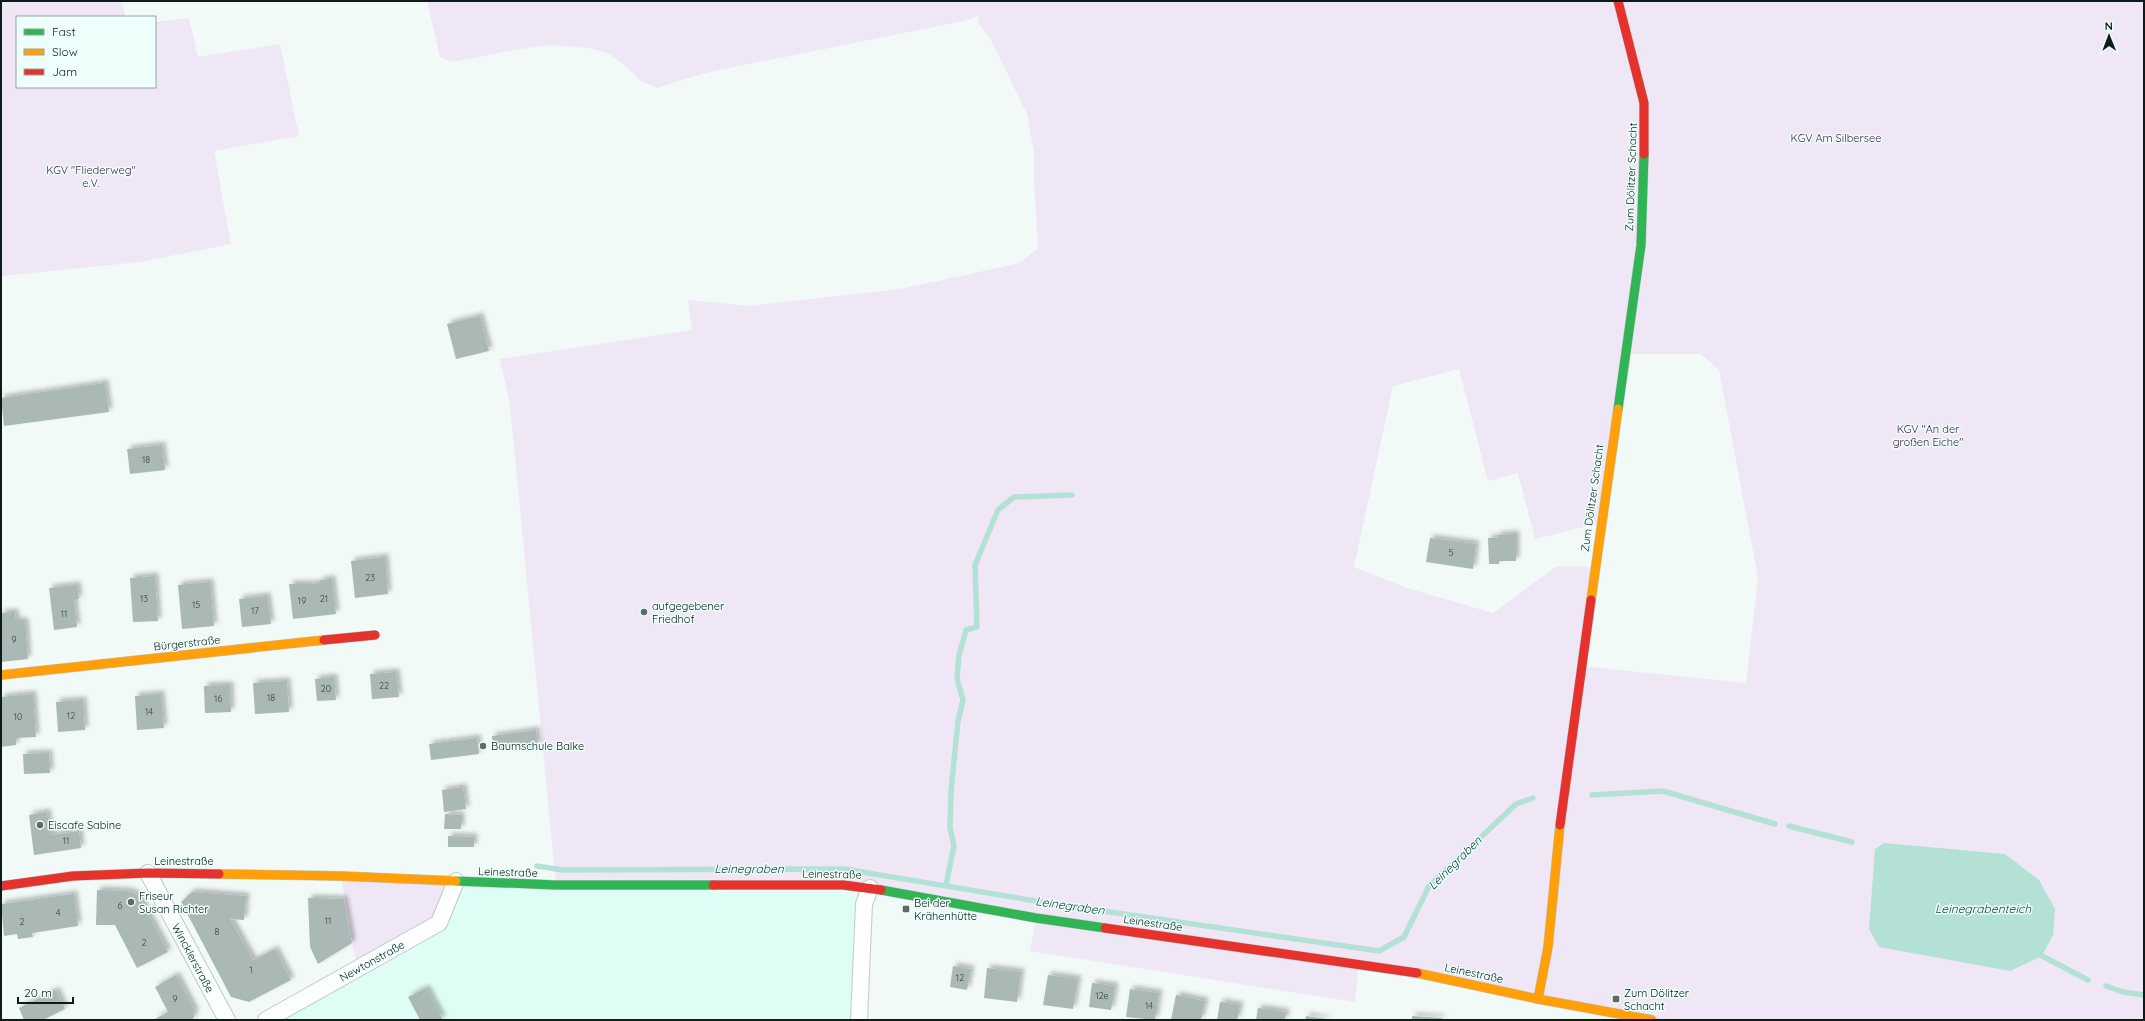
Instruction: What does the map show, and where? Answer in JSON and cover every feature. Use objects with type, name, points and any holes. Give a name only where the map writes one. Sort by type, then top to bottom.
[{"type":"main road","name":"Zum Dölitzer Schacht","points":[[1538,999],[1548,948],[1562,803],[1641,245],[1645,139],[1644,103],[1618,1]]},
{"type":"main road","name":"Bürgerstraße","points":[[1,675],[375,635]]},
{"type":"main road","name":"Leinestraße","points":[[1,886],[73,876],[148,873],[341,876],[556,886],[843,885],[870,888],[1036,918],[1416,972],[1538,999],[1652,1020]]},
{"type":"street","name":"Wincklerstraße","points":[[148,873],[227,1020]]},
{"type":"street","name":"Newtonstraße","points":[[266,1020],[439,923],[456,882]]},
{"type":"street","points":[[859,1020],[864,904],[870,888]]},
{"type":"shaded area","points":[[456,881],[870,888],[859,1020],[266,1020],[425,931]]},
{"type":"green space","name":"KGV \"Fliederweg\" e.V.","points":[[1,1],[121,1],[126,16],[16,16],[16,88],[156,88],[156,22],[189,18],[198,57],[280,44],[299,136],[214,151],[231,244],[140,262],[1,276]]},
{"type":"green space","points":[[427,1],[2144,1],[2144,1020],[1652,1020],[1359,964],[1355,1002],[1030,951],[1036,918],[870,888],[556,885],[510,405],[500,359],[692,330],[688,300],[749,306],[900,289],[1020,263],[1038,248],[1034,182],[1034,153],[1027,114],[991,40],[979,24],[978,16],[964,21],[705,73],[657,88],[641,81],[622,63],[607,53],[588,48],[551,45],[514,50],[452,62],[440,57]],"holes":[[[1625,354],[1701,354],[1719,370],[1758,578],[1746,683],[1581,666],[1595,567],[1557,566],[1493,613],[1407,588],[1354,567],[1393,386],[1459,369],[1488,481],[1518,473],[1535,539],[1601,523]]]},
{"type":"green space","points":[[341,876],[456,881],[439,923],[357,969]]},
{"type":"water","name":"Leinegrabenteich","points":[[1884,843],[2005,854],[2039,880],[2055,909],[2053,935],[2042,956],[2010,971],[1879,947],[1869,929],[1875,849]]},
{"type":"building","points":[[480,316],[489,351],[456,359],[447,324]]},
{"type":"building","points":[[105,383],[109,412],[4,426],[1,398]]},
{"type":"building","points":[[162,445],[165,470],[130,474],[127,449]]},
{"type":"building","points":[[1516,534],[1516,561],[1499,561],[1499,564],[1489,564],[1488,538],[1498,538],[1497,535]]},
{"type":"building","points":[[1430,538],[1476,544],[1473,569],[1426,562]]},
{"type":"building","points":[[385,557],[388,594],[355,598],[351,561]]},
{"type":"building","points":[[155,576],[158,621],[133,622],[130,578]]},
{"type":"building","points":[[332,579],[336,614],[293,619],[289,584],[320,583],[320,580]]},
{"type":"building","points":[[210,582],[214,626],[182,629],[178,585]]},
{"type":"building","points":[[77,585],[79,599],[74,600],[77,627],[54,630],[49,588]]},
{"type":"building","points":[[267,596],[271,624],[242,627],[239,599]]},
{"type":"building","points":[[15,612],[16,621],[25,621],[28,659],[1,662],[1,613]]},
{"type":"building","points":[[396,672],[399,697],[372,699],[370,674]]},
{"type":"building","points":[[334,677],[336,700],[317,701],[315,679]]},
{"type":"building","points":[[287,681],[289,712],[255,714],[253,683]]},
{"type":"building","points":[[230,685],[231,712],[205,713],[204,686]]},
{"type":"building","points":[[33,694],[36,737],[16,738],[16,745],[1,747],[1,697]]},
{"type":"building","points":[[161,694],[164,728],[137,730],[135,696]]},
{"type":"building","points":[[83,700],[85,730],[58,732],[56,702]]},
{"type":"building","points":[[536,730],[538,746],[494,751],[492,736]]},
{"type":"building","points":[[477,738],[479,754],[431,760],[429,744]]},
{"type":"building","points":[[49,753],[50,773],[24,774],[23,754]]},
{"type":"building","points":[[463,787],[466,809],[444,812],[442,790]]},
{"type":"building","name":"Eiscafe Sabine","points":[[47,812],[51,835],[79,831],[81,848],[34,855],[29,815]]},
{"type":"building","points":[[445,814],[461,815],[461,829],[444,829]]},
{"type":"building","points":[[448,836],[474,837],[474,847],[448,847]]},
{"type":"building","points":[[97,890],[127,891],[138,895],[168,952],[137,968],[115,925],[96,925]]},
{"type":"building","points":[[192,892],[246,896],[244,920],[230,919],[253,960],[275,949],[291,980],[249,1002],[231,997],[181,902]]},
{"type":"building","points":[[74,894],[78,926],[32,933],[33,937],[18,939],[17,934],[4,936],[1,904]]},
{"type":"building","points":[[308,898],[344,899],[352,943],[318,964],[310,947]]},
{"type":"building","points":[[953,966],[971,969],[967,990],[950,987]]},
{"type":"building","points":[[987,968],[1021,972],[1017,1002],[984,998]]},
{"type":"building","points":[[176,975],[195,1011],[193,1020],[153,1020],[168,1012],[155,987]]},
{"type":"building","points":[[1048,975],[1078,979],[1073,1009],[1043,1005]]},
{"type":"building","points":[[1092,983],[1115,986],[1111,1010],[1089,1007]]},
{"type":"building","points":[[426,988],[443,1020],[420,1020],[408,997]]},
{"type":"building","points":[[1130,989],[1159,993],[1155,1020],[1126,1017]]},
{"type":"building","points":[[56,990],[65,1009],[43,1020],[24,1020],[19,1008]]},
{"type":"building","points":[[1176,995],[1205,1001],[1201,1020],[1171,1020]]},
{"type":"building","points":[[1220,1002],[1240,1005],[1237,1020],[1217,1020]]},
{"type":"building","points":[[1258,1008],[1286,1012],[1285,1020],[1256,1020]]},
{"type":"building","points":[[1306,1016],[1327,1019],[1327,1020],[1305,1020]]},
{"type":"building","points":[[1412,1016],[1442,1018],[1442,1020],[1412,1020]]},
{"type":"waterway","points":[[946,885],[954,846],[950,828],[951,791],[958,721],[963,700],[957,679],[959,655],[966,630],[977,627],[975,565],[998,510],[1014,497],[1072,495]]},
{"type":"waterway","name":"Leinegraben","points":[[1592,795],[1663,791],[1775,824]]},
{"type":"waterway","name":"Leinegraben","points":[[537,866],[563,870],[844,869],[1048,903],[1379,951],[1404,937],[1429,886],[1516,804],[1533,798]]},
{"type":"waterway","name":"Leinegraben","points":[[1789,826],[1852,842]]},
{"type":"waterway","name":"Leinegraben","points":[[2042,956],[2088,980]]},
{"type":"waterway","name":"Leinegraben","points":[[2106,986],[2123,992],[2144,995]]},
{"type":"traffic: fast","points":[[1618,409],[1641,245],[1644,154]]},
{"type":"traffic: fast","points":[[456,881],[556,885],[713,885]]},
{"type":"traffic: fast","points":[[881,890],[1036,918],[1105,928]]},
{"type":"traffic: slow","points":[[1591,600],[1618,409]]},
{"type":"traffic: slow","points":[[1,675],[324,640]]},
{"type":"traffic: slow","points":[[1538,999],[1548,947],[1560,825]]},
{"type":"traffic: slow","points":[[219,874],[341,876],[456,881]]},
{"type":"traffic: slow","points":[[1417,973],[1538,999],[1652,1020]]},
{"type":"traffic: jam","points":[[1618,1],[1644,103],[1644,154]]},
{"type":"traffic: jam","points":[[1560,825],[1591,600]]},
{"type":"traffic: jam","points":[[324,640],[375,635]]},
{"type":"traffic: jam","points":[[1,886],[73,876],[148,873],[219,874]]},
{"type":"traffic: jam","points":[[713,885],[843,885],[881,890]]},
{"type":"traffic: jam","points":[[1105,928],[1417,973]]},
{"type":"place","name":"aufgegebener Friedhof","points":[[644,612]]},
{"type":"place","name":"Baumschule Balke","points":[[483,746]]},
{"type":"place","name":"Eiscafe Sabine","points":[[40,825]]},
{"type":"place","name":"Friseur Susan Richter","points":[[131,902]]},
{"type":"place","name":"Bei der Krähenhütte","points":[[906,909]]},
{"type":"place","name":"Zum Dölitzer Schacht","points":[[1616,999]]},
{"type":"park label","name":"KGV Am Silbersee","points":[[1836,138]]},
{"type":"park label","name":"KGV \"An der großen Eiche\"","points":[[1928,435]]}]
